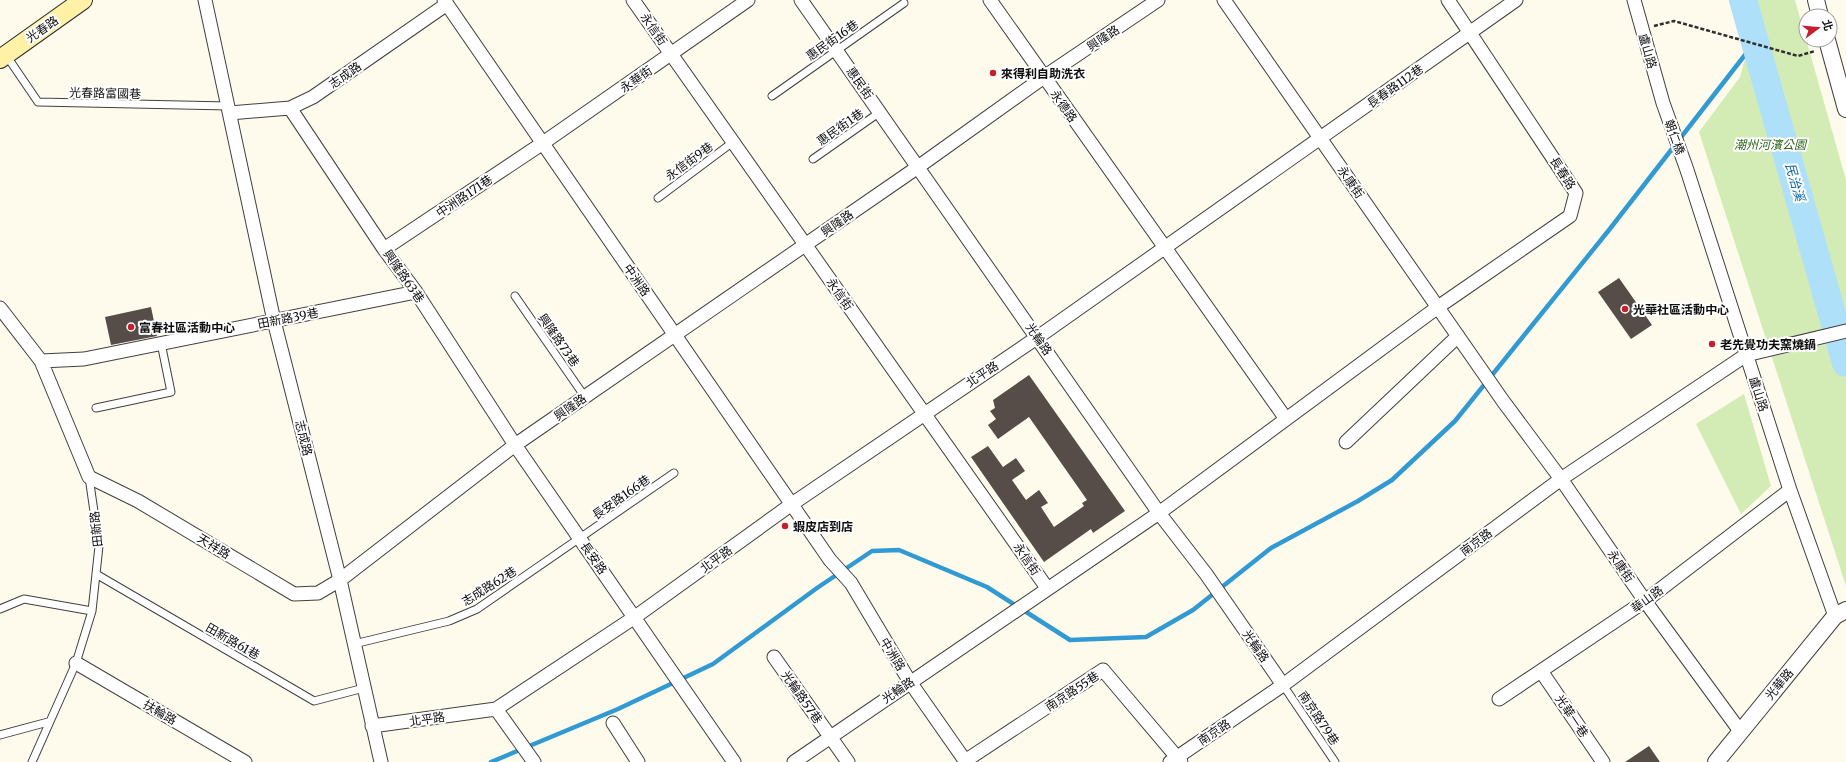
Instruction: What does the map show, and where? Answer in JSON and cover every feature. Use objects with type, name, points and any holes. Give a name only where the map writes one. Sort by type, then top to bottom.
[{"type":"main road","name":"光春路","points":[[3,57],[83,0]]},
{"type":"street","name":"志成路","points":[[205,0],[274,321],[340,580],[380,762]]},
{"type":"street","name":"永信街","points":[[633,0],[924,413],[1043,591]]},
{"type":"street","name":"永華街","points":[[543,143],[748,0]]},
{"type":"street","name":"惠民街","points":[[801,0],[918,167]]},
{"type":"street","name":"永德路","points":[[990,0],[1286,419]]},
{"type":"street","name":"興隆路","points":[[340,580],[515,445],[918,167],[1044,77],[1158,0]]},
{"type":"street","name":"永康街","points":[[1224,0],[1503,401],[1561,479],[1645,601],[1740,731]]},
{"type":"street","name":"長春路","points":[[1159,513],[1438,307],[1570,216],[1576,193],[1448,0]]},
{"type":"street","name":"長春路112巷","points":[[1165,247],[1319,137],[1470,34],[1516,0]]},
{"type":"street","name":"盧山路","points":[[1634,0],[1663,103]]},
{"type":"street","name":"志成路","points":[[229,109],[290,108],[313,97],[446,2]]},
{"type":"street","name":"中洲路","points":[[446,2],[830,560],[850,583],[910,682],[966,761]]},
{"type":"street","points":[[1829,48],[1846,109]]},
{"type":"street","name":"朝仁橋","points":[[1663,103],[1687,170]]},
{"type":"street","name":"興隆路63巷","points":[[290,108],[384,248],[416,292],[515,445]]},
{"type":"street","name":"中洲路171巷","points":[[384,248],[543,143]]},
{"type":"street","name":"光輪路","points":[[918,167],[1038,337],[1159,513],[1206,574],[1283,685]]},
{"type":"street","name":"盧山路","points":[[1687,170],[1790,490],[1841,613]]},
{"type":"street","name":"北平路","points":[[372,726],[496,710],[635,617],[792,504],[1038,337],[1165,247]]},
{"type":"street","name":"田新路39巷","points":[[42,361],[84,359],[416,292]]},
{"type":"street","name":"田新路","points":[[0,308],[42,361],[89,477]]},
{"type":"street","name":"南京路","points":[[1176,760],[1283,685],[1561,479],[1746,355],[1846,331]]},
{"type":"street","points":[[1346,442],[1458,336]]},
{"type":"street","name":"長安路","points":[[515,445],[734,762]]},
{"type":"street","name":"天祥路","points":[[89,477],[138,501],[294,594],[318,593],[340,580]]},
{"type":"street","name":"華山路","points":[[1499,700],[1645,601],[1790,490]]},
{"type":"street","points":[[1043,591],[1159,513]]},
{"type":"street","name":"光輪路","points":[[794,762],[1043,591]]},
{"type":"street","name":"光華路","points":[[1716,762],[1740,731],[1841,613]]},
{"type":"street","name":"光輪路57巷","points":[[774,657],[848,762]]},
{"type":"street","name":"扶輪路","points":[[76,662],[245,762]]},
{"type":"street","name":"南京路55巷","points":[[966,761],[1103,670],[1176,760]]},
{"type":"street","name":"光華一巷","points":[[1542,671],[1604,762]]},
{"type":"street","points":[[496,710],[534,762]]},
{"type":"street","points":[[613,724],[638,762]]},
{"type":"lane","name":"惠民街16巷","points":[[772,96],[904,3]]},
{"type":"lane","name":"光春路富國巷","points":[[3,57],[38,102],[229,109]]},
{"type":"lane","name":"惠民街1巷","points":[[813,159],[880,112]]},
{"type":"lane","name":"永信街9巷","points":[[658,198],[733,142]]},
{"type":"lane","name":"興隆路73巷","points":[[515,296],[585,397]]},
{"type":"lane","points":[[96,408],[171,392],[161,344]]},
{"type":"lane","name":"長安路166巷","points":[[581,539],[674,473]]},
{"type":"lane","name":"田新路","points":[[32,762],[48,722],[76,662],[92,611],[99,546],[89,477]]},
{"type":"lane","name":"志成路62巷","points":[[354,644],[449,621],[477,609],[581,539]]},
{"type":"lane","name":"田新路61巷","points":[[96,574],[314,702],[364,688]]},
{"type":"lane","points":[[0,608],[24,599],[92,611]]},
{"type":"lane","name":"南京路79巷","points":[[1283,685],[1336,762]]},
{"type":"lane","points":[[0,735],[48,722]]},
{"type":"path","points":[[1642,30],[1674,21],[1798,56]]},
{"type":"green space","name":"潮州河濱公園","points":[[1757,0],[1795,0],[1798,11],[1798,48],[1809,48],[1846,180],[1846,586],[1699,132],[1740,77],[1759,8]]},
{"type":"green space","points":[[1744,394],[1771,486],[1741,514],[1696,424]]},
{"type":"building","name":"光華社區活動中心","points":[[1619,278],[1652,325],[1631,339],[1598,292]]},
{"type":"building","name":"富春社區活動中心","points":[[151,307],[157,336],[111,345],[105,317]]},
{"type":"building","points":[[1029,375],[1125,511],[1093,533],[1091,529],[1044,562],[971,457],[988,446],[1003,467],[1016,458],[1025,471],[1012,480],[1026,500],[1039,490],[1048,503],[1041,507],[1054,527],[1084,506],[1082,503],[1087,500],[1029,417],[998,439],[988,425],[996,419],[990,411],[995,408],[993,400]]},
{"type":"building","points":[[1649,746],[1660,762],[1625,762]]},
{"type":"waterway","name":"民治溪","points":[[1743,0],[1846,363]]},
{"type":"waterway","points":[[491,762],[618,709],[713,664],[817,588],[872,551],[899,550],[987,587],[1070,640],[1146,637],[1193,610],[1271,548],[1358,501],[1392,480],[1455,421],[1609,230],[1755,42]]},
{"type":"place","name":"來得利自助洗衣","points":[[993,73]]},
{"type":"place","name":"光華社區活動中心","points":[[1625,309]]},
{"type":"place","name":"富春社區活動中心","points":[[131,327]]},
{"type":"place","name":"老先覺功夫窯燒鍋","points":[[1712,344]]},
{"type":"place","name":"蝦皮店到店","points":[[785,526]]}]
